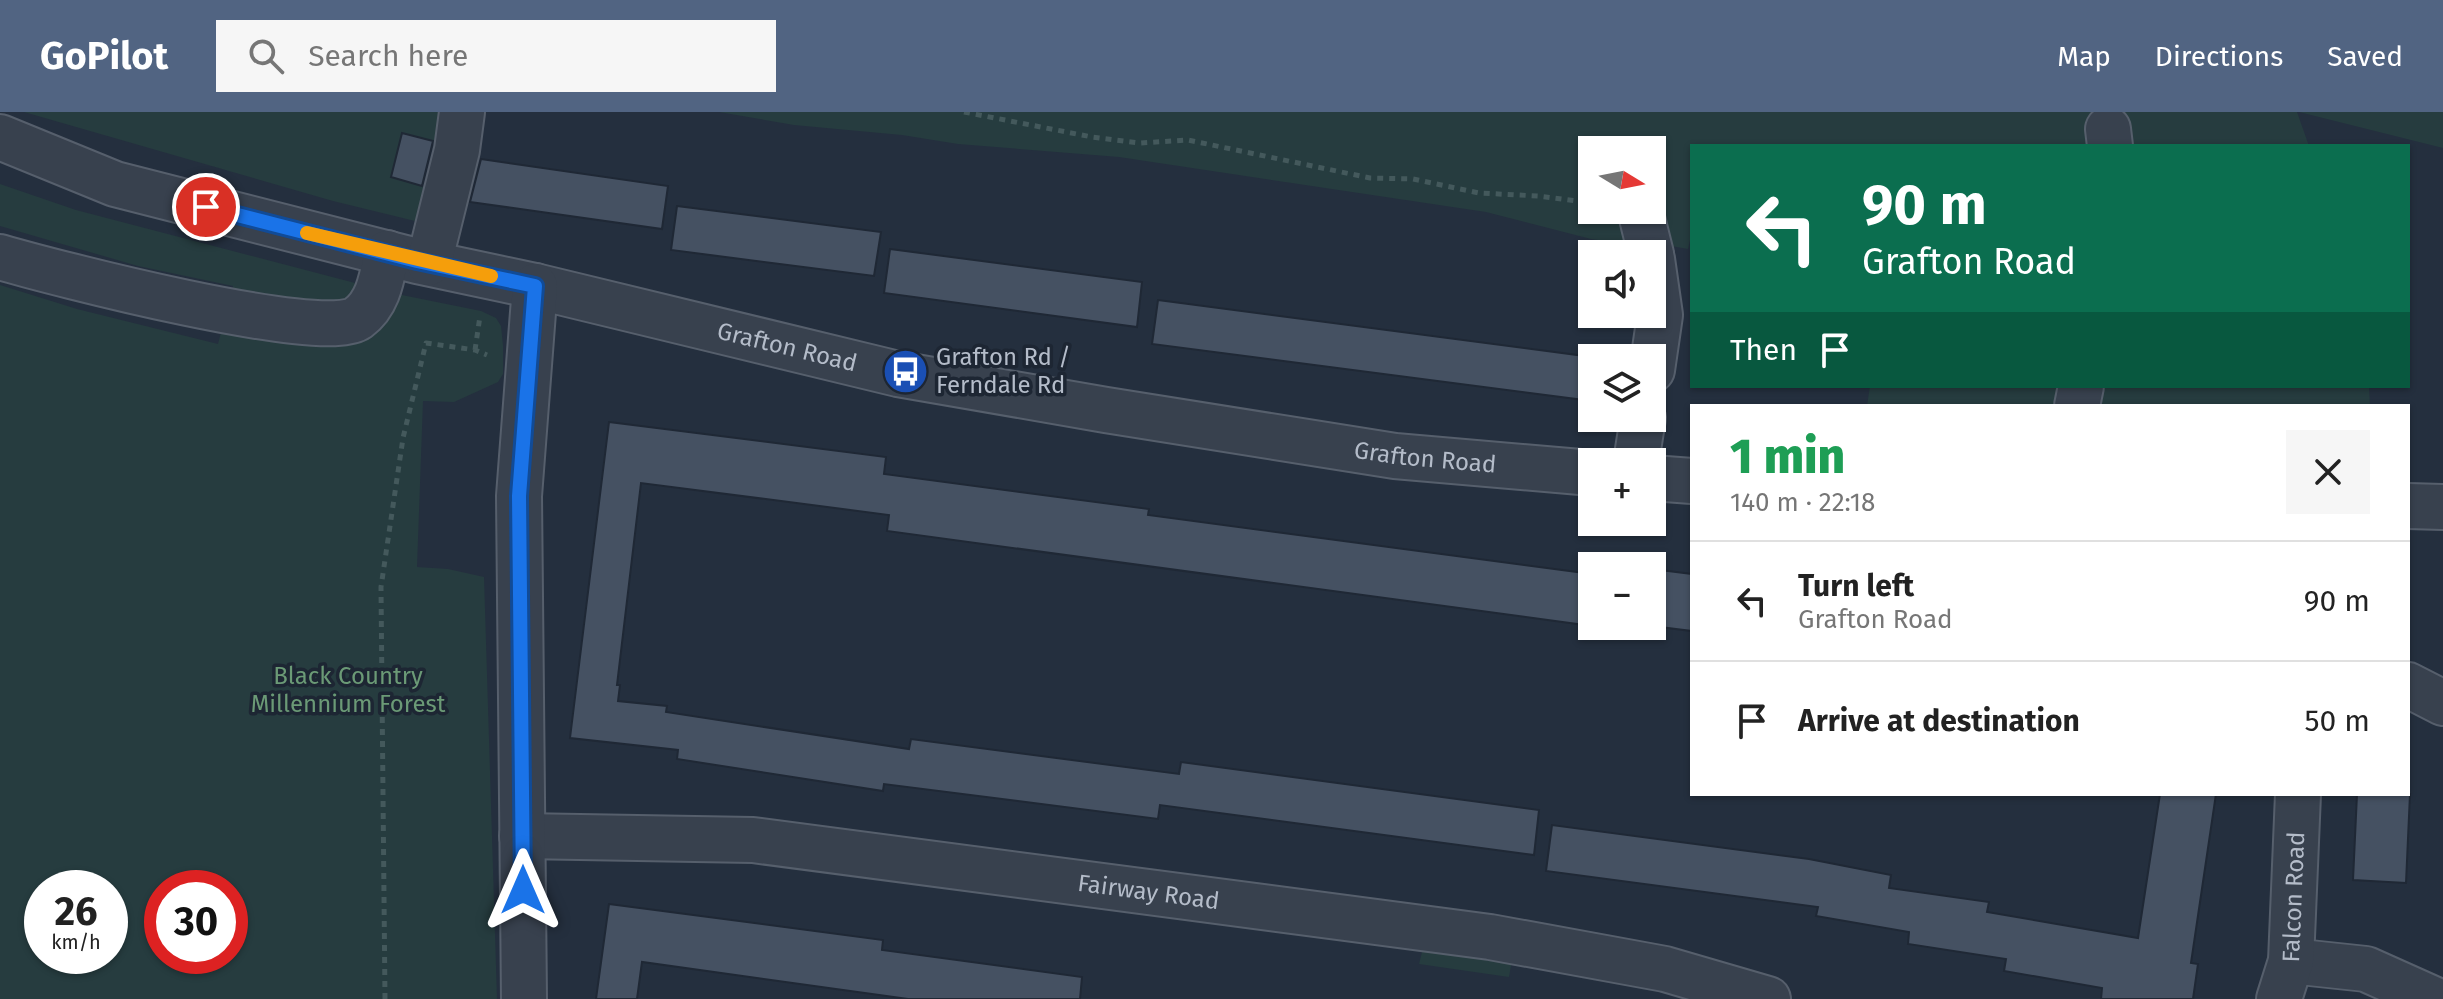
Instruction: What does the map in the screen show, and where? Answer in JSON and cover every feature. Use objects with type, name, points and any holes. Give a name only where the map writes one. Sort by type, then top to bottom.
[{"type":"street","points":[[429,263],[457,150],[462,112]]},
{"type":"street","name":"Grafton Road","points":[[0,137],[115,184],[387,253],[898,374],[1395,456],[1578,472]]},
{"type":"street","points":[[0,257],[214,309],[277,320],[331,324],[356,321],[371,306],[387,253]]},
{"type":"street","points":[[524,999],[519,496],[535,286]]},
{"type":"street","points":[[1666,479],[1690,481]]},
{"type":"street","points":[[2410,506],[2443,507]]},
{"type":"street","points":[[2410,686],[2443,703]]},
{"type":"street","name":"Falcon Road","points":[[2285,980],[2298,796]]},
{"type":"street","name":"Fairway Road","points":[[522,836],[753,840],[1504,939],[1665,969],[1768,999]]},
{"type":"street","points":[[2285,980],[2366,969],[2433,999]]},
{"type":"path","points":[[964,112],[1092,137],[1140,143],[1188,140],[1370,178],[1413,179],[1479,193],[1578,201]]},
{"type":"path","points":[[385,999],[381,587],[403,438],[426,343],[475,350],[481,311]]},
{"type":"green space","points":[[24,112],[441,112],[440,143],[402,134],[391,177],[428,187],[415,221],[333,201]]},
{"type":"green space","points":[[719,112],[2297,112],[2308,144],[1690,144],[1688,249],[1666,245],[1666,240],[1591,239],[1486,212],[1119,157],[958,144],[902,135],[794,125]]},
{"type":"green space","points":[[2299,112],[2443,112],[2443,148]]},
{"type":"green space","name":"Black Country Millennium Forest","points":[[0,184],[76,210],[397,294],[481,311],[496,318],[501,326],[503,374],[498,382],[454,402],[423,401],[417,567],[448,569],[484,577],[497,999],[0,999],[0,285],[77,309],[218,344],[233,286],[138,266],[0,226]]},
{"type":"green space","points":[[1870,388],[2369,388],[2370,404],[1867,404]]},
{"type":"green space","points":[[1424,944],[1513,954],[1509,977],[1419,964]]},
{"type":"building","points":[[402,133],[433,141],[422,186],[391,177]]},
{"type":"building","points":[[481,159],[668,186],[662,229],[470,202]]},
{"type":"building","points":[[677,206],[881,232],[874,276],[671,250]]},
{"type":"building","points":[[890,249],[1142,282],[1137,327],[884,293]]},
{"type":"building","points":[[1158,300],[1578,355],[1578,399],[1152,344]]},
{"type":"building","points":[[609,422],[886,457],[884,474],[1149,509],[1148,515],[1578,572],[1578,624],[887,531],[889,515],[641,483],[617,685],[620,685],[618,701],[667,706],[666,712],[909,749],[911,739],[1179,774],[1181,762],[1539,810],[1534,855],[1160,805],[1158,819],[884,784],[883,791],[677,759],[678,750],[570,738]]},
{"type":"building","points":[[1666,571],[1690,574],[1690,631],[1666,628]]},
{"type":"building","points":[[2160,796],[2216,796],[2191,963],[2198,964],[2193,999],[2101,999],[2102,988],[2004,971],[2006,959],[1908,944],[1909,932],[1816,916],[1818,907],[1546,871],[1552,825],[1809,859],[1891,875],[1889,888],[1989,902],[1987,912],[2138,938]]},
{"type":"building","points":[[2357,796],[2410,796],[2406,883],[2353,880]]},
{"type":"building","points":[[609,904],[883,940],[882,950],[1082,977],[1080,999],[908,999],[642,962],[637,999],[596,999]]},
{"type":"slow traffic","points":[[307,233],[491,276]]},
{"type":"place","name":"Grafton Rd / Ferndale Rd","points":[[905,371]]},
{"type":"route","points":[[206,207],[417,261],[535,286],[519,496],[523,890]]}]
